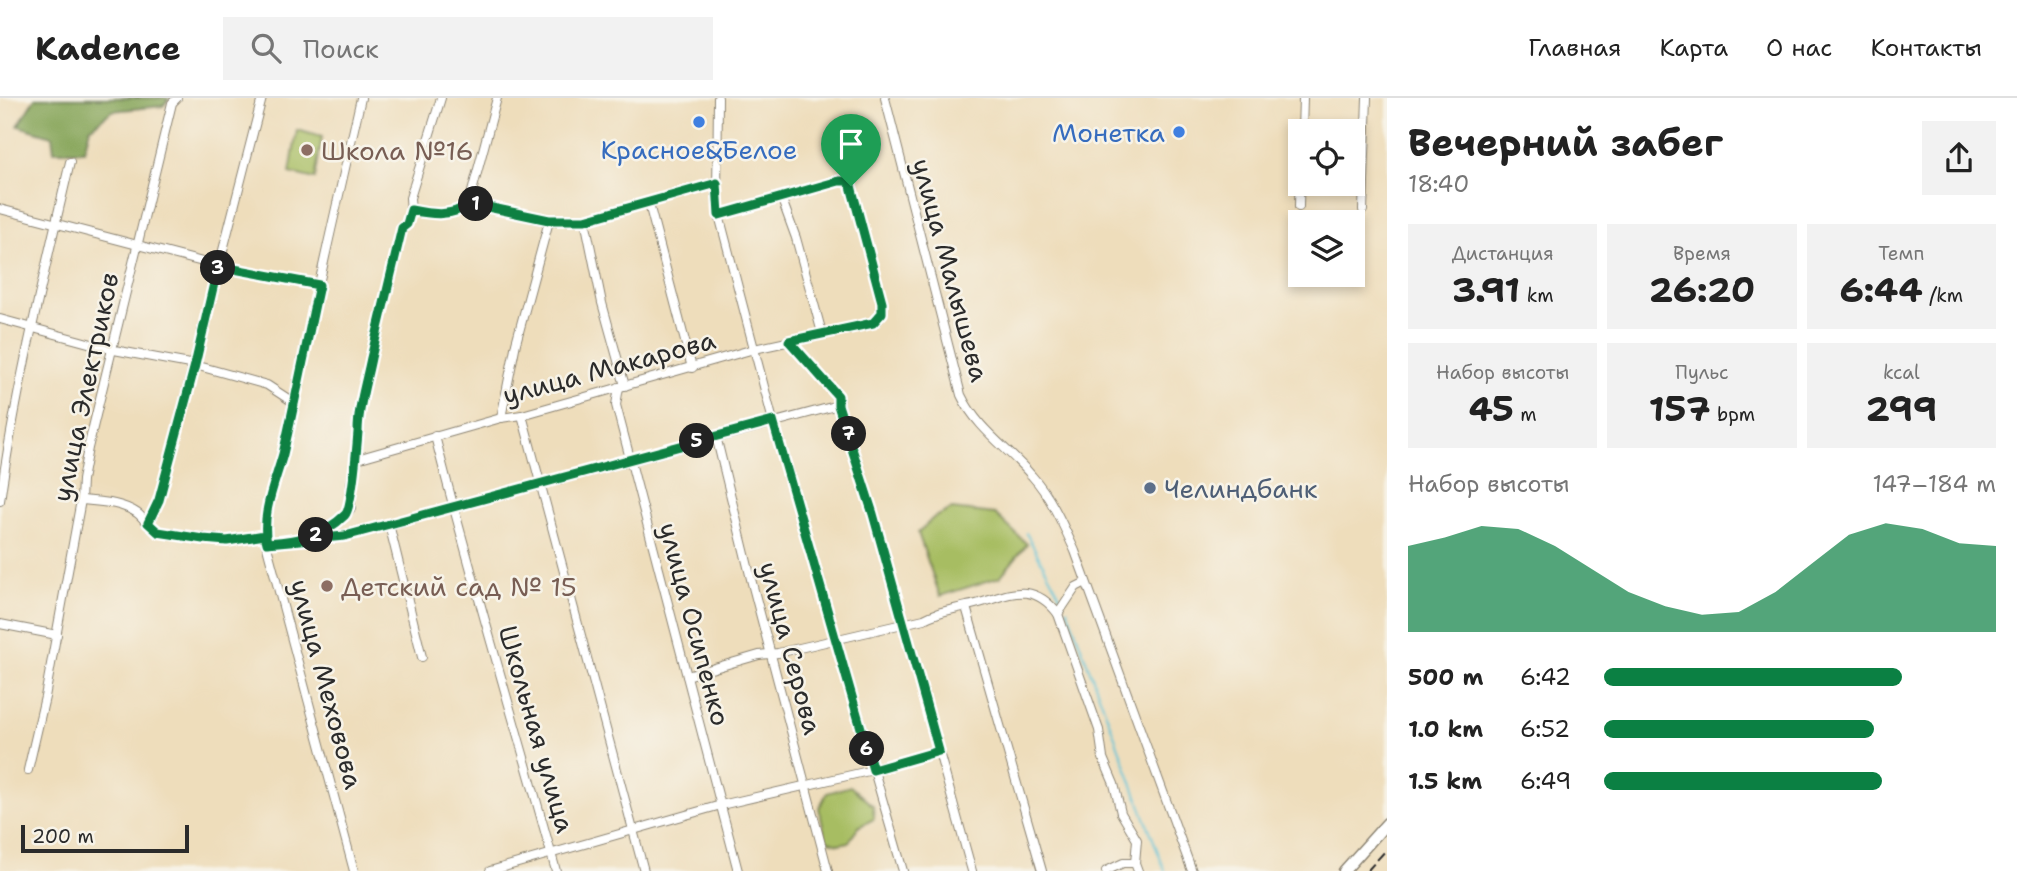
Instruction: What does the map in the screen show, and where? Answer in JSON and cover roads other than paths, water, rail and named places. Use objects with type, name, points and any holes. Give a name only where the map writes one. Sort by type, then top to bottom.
[{"type":"main road","points":[[1344,871],[1387,823]]},
{"type":"street","name":"улица Электриков","points":[[27,770],[57,635],[82,500],[82,480],[88,448],[172,103],[177,98]]},
{"type":"street","points":[[148,523],[159,500],[262,98]]},
{"type":"street","name":"улица Меховова","points":[[355,871],[266,539],[266,513],[283,453],[361,98]]},
{"type":"street","points":[[313,537],[345,516],[351,508],[351,484],[357,459],[358,415],[402,228],[407,224],[411,210],[410,198],[441,98]]},
{"type":"street","points":[[411,210],[432,214],[452,212],[463,209],[469,203],[496,98]]},
{"type":"street","points":[[718,98],[719,215],[773,421],[903,871]]},
{"type":"street","name":"улица Малышева","points":[[885,98],[961,395],[975,419],[1032,476],[1047,497],[1075,551],[1192,871]]},
{"type":"street","points":[[1302,119],[1303,98]]},
{"type":"street","points":[[1363,210],[1367,98]]},
{"type":"street","points":[[0,501],[9,435],[70,162]]},
{"type":"street","name":"улица Макарова","points":[[357,459],[754,349],[873,323],[882,313],[882,302],[851,186],[847,181],[839,181],[781,197]]},
{"type":"street","points":[[469,203],[549,220],[585,220],[717,183]]},
{"type":"street","points":[[1299,196],[1299,207]]},
{"type":"street","points":[[719,215],[781,197],[796,238],[822,333]]},
{"type":"street","points":[[649,204],[692,368]]},
{"type":"street","points":[[0,209],[218,266],[319,285]]},
{"type":"street","points":[[501,418],[516,343],[549,220]]},
{"type":"street","name":"улица Осипенко","points":[[585,220],[622,386],[616,405],[738,871]]},
{"type":"street","points":[[0,320],[114,350],[195,365],[267,385],[293,402]]},
{"type":"street","points":[[789,341],[835,390],[839,400],[838,405],[873,514],[972,871]]},
{"type":"street","points":[[82,500],[122,505],[139,515],[158,532],[215,540],[345,536],[838,405]]},
{"type":"street","points":[[522,415],[644,871]]},
{"type":"street","name":"Школьная улица","points":[[435,436],[556,871]]},
{"type":"street","name":"улица Серова","points":[[716,436],[828,871]]},
{"type":"street","points":[[389,524],[422,657]]},
{"type":"street","points":[[1058,614],[1076,587],[1086,582]]},
{"type":"street","points":[[687,676],[924,619],[947,609],[966,607],[1014,592],[1032,594],[1048,601],[1058,614],[1099,730],[1103,758],[1114,784],[1121,813],[1137,840],[1137,867],[1124,863],[1106,871]]},
{"type":"street","points":[[966,607],[1042,871]]},
{"type":"street","points":[[0,624],[57,635]]},
{"type":"street","points":[[490,871],[722,805],[873,770],[939,751]]},
{"type":"waterway","points":[[1026,533],[1062,599]]},
{"type":"waterway","points":[[1067,609],[1165,871]]},
{"type":"railway","points":[[1367,871],[1387,849]]},
{"type":"place","name":"Красное&Белое","points":[[699,122]]},
{"type":"place","name":"Монетка","points":[[1179,132]]},
{"type":"place","name":"Школа №16","points":[[307,150]]},
{"type":"place","name":"Челиндбанк","points":[[1150,488]]},
{"type":"place","name":"Детский сад № 15","points":[[327,586]]}]
